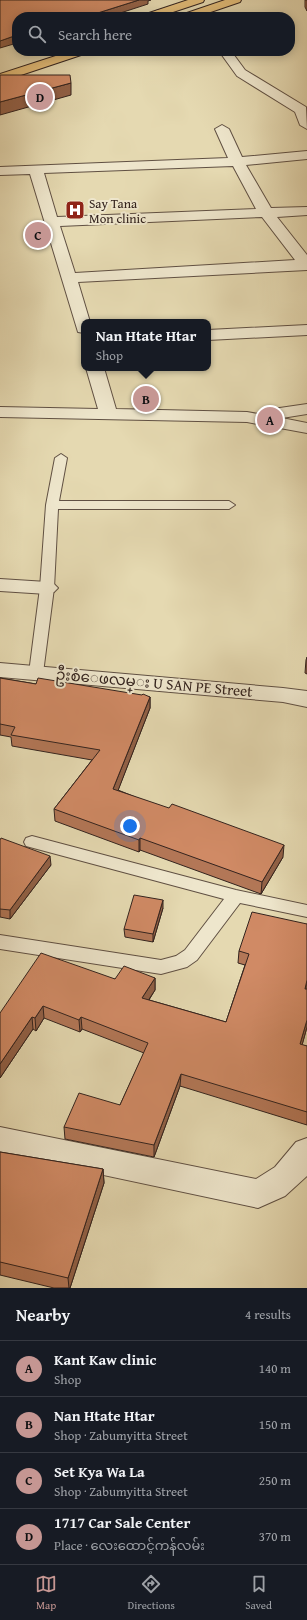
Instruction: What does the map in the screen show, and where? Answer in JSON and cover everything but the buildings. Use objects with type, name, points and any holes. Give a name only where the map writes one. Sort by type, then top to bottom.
[{"type":"main road","points":[[163,12],[199,0]]},
{"type":"main road","points":[[200,12],[236,0]]},
{"type":"main road","points":[[1,78],[68,56]]},
{"type":"street","points":[[2,167],[36,170],[237,162],[307,140],[301,110],[241,73],[229,56]]},
{"type":"street","points":[[280,97],[307,98]]},
{"type":"street","points":[[222,129],[237,162],[266,213],[307,264]]},
{"type":"street","points":[[36,170],[81,319]]},
{"type":"street","points":[[51,222],[307,211]]},
{"type":"street","points":[[69,278],[307,264]]},
{"type":"street","points":[[211,335],[307,330]]},
{"type":"street","points":[[96,371],[108,413]]},
{"type":"street","points":[[247,417],[307,409]]},
{"type":"street","points":[[0,412],[247,417],[307,428]]},
{"type":"street","points":[[0,585],[48,588]]},
{"type":"street","name":"ဦးစံေဖလမ္း U SAN PE Street","points":[[0,670],[36,672],[307,699]]},
{"type":"street","points":[[0,1140],[258,1194],[279,1184],[295,1168],[307,1152]]},
{"type":"lane","points":[[36,672],[48,588],[52,505],[61,458]]},
{"type":"lane","points":[[52,505],[229,505]]},
{"type":"lane","points":[[32,842],[236,896],[307,911]]},
{"type":"lane","points":[[0,942],[160,967],[181,962],[191,955],[236,896]]},
{"type":"place","name":"1717 Car Sale Center","points":[[40,97]]},
{"type":"place","name":"Say Tana Mon clinic","points":[[75,210]]},
{"type":"place","name":"Set Kya Wa La","points":[[38,235]]},
{"type":"place","name":"Nan Htate Htar","points":[[146,399]]},
{"type":"place","name":"Kant Kaw clinic","points":[[270,420]]}]
